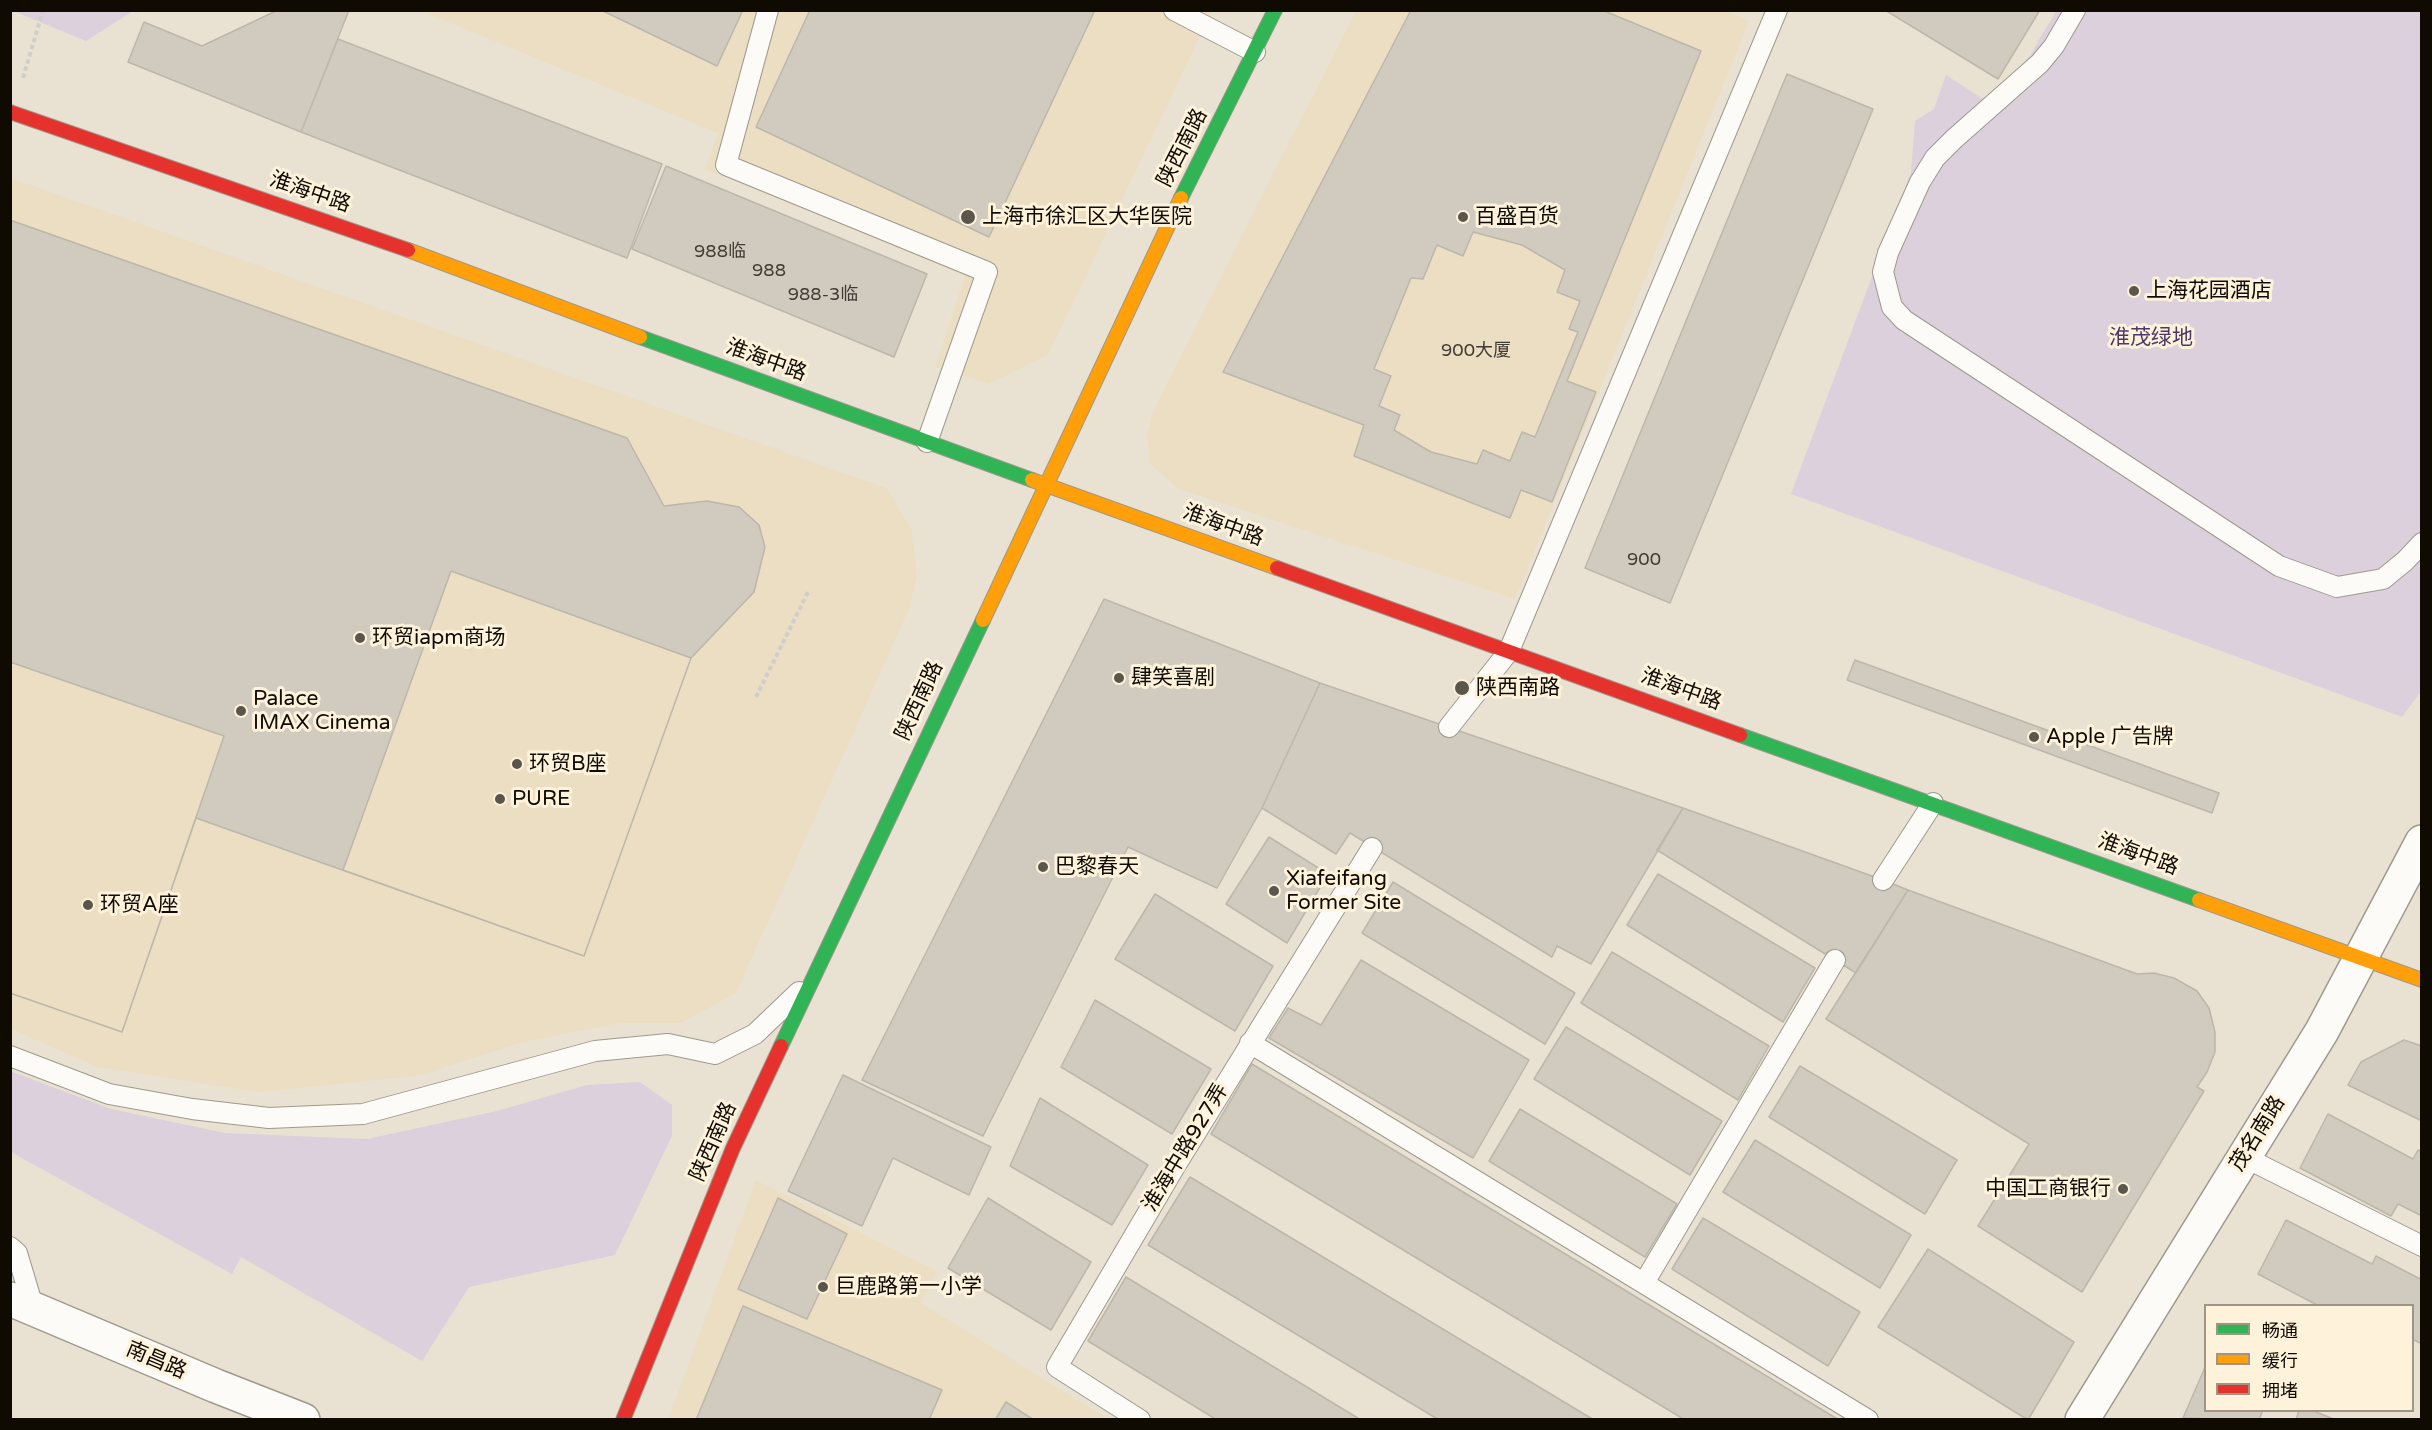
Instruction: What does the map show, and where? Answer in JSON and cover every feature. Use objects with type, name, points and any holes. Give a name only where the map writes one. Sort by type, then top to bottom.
[{"type":"main road","name":"陕西南路","points":[[623,1419],[733,1148],[1165,229],[1275,10]]},
{"type":"main road","name":"淮海中路","points":[[11,113],[374,237],[558,308],[927,442],[2421,980]]},
{"type":"street","name":"茂名南路","points":[[2082,1419],[2322,1031],[2421,842]]},
{"type":"street","name":"南昌路","points":[[22,1304],[216,1386],[303,1419]]},
{"type":"lane","points":[[768,10],[726,165],[987,272],[927,442]]},
{"type":"lane","points":[[1174,10],[1255,52]]},
{"type":"lane","points":[[1449,727],[1509,651],[1777,10]]},
{"type":"lane","points":[[2075,10],[2054,46],[2040,63],[1954,139],[1935,158],[1925,174],[1888,253],[1883,272],[1892,308],[1904,320],[2279,566],[2337,587],[2383,579],[2405,561],[2421,543]]},
{"type":"lane","points":[[1883,880],[1933,803]]},
{"type":"lane","name":"淮海中路927弄","points":[[1140,1419],[1057,1367],[1136,1230],[1372,848]]},
{"type":"lane","points":[[1644,1283],[1835,960]]},
{"type":"lane","points":[[10,1056],[109,1094],[192,1109],[269,1118],[363,1114],[459,1090],[595,1051],[668,1044],[715,1054],[754,1034],[812,980]]},
{"type":"lane","points":[[1250,1043],[1868,1419]]},
{"type":"lane","points":[[2244,1157],[2421,1246]]},
{"type":"lane","points":[[10,1247],[17,1253],[22,1304]]},
{"type":"path","points":[[11,113],[43,10]]},
{"type":"path","points":[[756,697],[809,590]]},
{"type":"shaded area","points":[[1725,10],[1749,21],[1515,599],[1179,489],[1150,464],[1147,434],[1154,409],[1356,11]]},
{"type":"shaded area","name":"上海市徐汇区大华医院","points":[[421,11],[1212,11],[1048,355],[988,384],[935,367],[965,276],[705,169],[718,133]]},
{"type":"shaded area","name":"环贸iapm商场","points":[[11,178],[886,488],[911,528],[917,576],[909,609],[736,993],[681,1023],[620,1023],[527,1041],[417,1076],[258,1092],[98,1067],[11,1029]]},
{"type":"shaded area","name":"巨鹿路第一小学","points":[[756,1180],[937,1271],[921,1303],[1108,1419],[668,1420]]},
{"type":"green space","points":[[11,10],[133,10],[133,11],[86,41]]},
{"type":"green space","name":"淮茂绿地","points":[[2056,11],[2421,11],[2422,690],[2402,717],[1791,494],[1911,172],[1915,121],[1934,109],[1946,75],[1986,101],[2029,57]]},
{"type":"green space","points":[[10,1071],[111,1109],[225,1133],[367,1139],[497,1111],[587,1085],[640,1082],[672,1105],[672,1136],[615,1255],[469,1287],[422,1361],[241,1257],[232,1274],[11,1152]]},
{"type":"building","points":[[278,10],[349,10],[301,132],[128,62],[144,22],[202,46]]},
{"type":"building","points":[[601,10],[743,10],[717,66]]},
{"type":"building","points":[[810,10],[1095,10],[989,237],[756,127]]},
{"type":"building","points":[[1411,10],[1602,10],[1701,51],[1567,381],[1596,392],[1552,502],[1521,490],[1510,518],[1354,456],[1364,425],[1223,372]]},
{"type":"building","points":[[1885,10],[2040,10],[1998,79]]},
{"type":"building","points":[[338,39],[662,164],[627,258],[301,132]]},
{"type":"building","points":[[1787,74],[1873,109],[1670,603],[1585,568]]},
{"type":"building","points":[[666,166],[927,274],[894,357],[632,249]]},
{"type":"building","name":"环贸iapm商场","points":[[10,220],[627,438],[664,506],[707,501],[739,507],[759,525],[765,547],[754,592],[691,658],[584,956],[196,818],[122,1032],[10,993]]},
{"type":"building","points":[[1473,232],[1522,245],[1565,270],[1557,292],[1580,301],[1569,329],[1578,332],[1535,437],[1522,432],[1510,461],[1483,450],[1477,464],[1431,452],[1394,430],[1400,415],[1379,406],[1391,376],[1374,369],[1411,278],[1423,279],[1437,245],[1463,256]]},
{"type":"building","name":"环贸B座","points":[[451,571],[691,658],[584,956],[343,870]]},
{"type":"building","name":"巴黎春天","points":[[1104,599],[1320,683],[1262,808],[1217,888],[1128,847],[983,1136],[862,1080]]},
{"type":"building","name":"Apple 广告牌","points":[[1855,660],[2219,793],[2212,813],[1847,680]]},
{"type":"building","name":"环贸A座","points":[[10,662],[224,736],[122,1032],[10,993]]},
{"type":"building","points":[[1320,683],[1683,808],[1591,964],[1557,946],[1552,957],[1350,833],[1336,854],[1262,808]]},
{"type":"building","points":[[1683,808],[1908,890],[1856,973],[1657,850]]},
{"type":"building","points":[[1269,837],[1328,874],[1287,943],[1226,904]]},
{"type":"building","points":[[1658,874],[1815,968],[1783,1022],[1627,925]]},
{"type":"building","points":[[1393,882],[1575,993],[1545,1044],[1362,933]]},
{"type":"building","points":[[1908,890],[2137,974],[2154,973],[2174,978],[2197,991],[2209,1008],[2215,1032],[2215,1052],[2207,1072],[2197,1087],[2204,1091],[2082,1292],[1978,1226],[2029,1144],[1826,1019]]},
{"type":"building","points":[[1155,894],[1273,966],[1235,1031],[1115,959]]},
{"type":"building","points":[[1612,952],[1769,1046],[1738,1100],[1581,1003]]},
{"type":"building","points":[[1361,960],[1529,1060],[1473,1158],[1269,1038],[1288,1008],[1321,1025]]},
{"type":"building","points":[[1095,1000],[1211,1069],[1172,1134],[1061,1067]]},
{"type":"building","points":[[1566,1027],[1722,1121],[1690,1175],[1534,1079]]},
{"type":"building","points":[[2404,1040],[2422,1046],[2422,1121],[2348,1085],[2361,1062]]},
{"type":"building","points":[[1252,1064],[1839,1420],[1685,1420],[1211,1134]]},
{"type":"building","points":[[1800,1066],[1957,1160],[1925,1214],[1769,1117]]},
{"type":"building","points":[[843,1075],[991,1147],[969,1195],[893,1158],[862,1226],[788,1191]]},
{"type":"building","points":[[1040,1098],[1148,1165],[1112,1225],[1010,1166]]},
{"type":"building","points":[[1520,1109],[1677,1204],[1645,1257],[1489,1161]]},
{"type":"building","points":[[2328,1114],[2413,1159],[2418,1150],[2422,1152],[2422,1216],[2398,1204],[2391,1216],[2300,1168]]},
{"type":"building","points":[[1755,1140],[1911,1235],[1880,1288],[1723,1192]]},
{"type":"building","points":[[1190,1177],[1594,1420],[1439,1420],[1148,1245]]},
{"type":"building","points":[[778,1198],[847,1234],[807,1319],[738,1289]]},
{"type":"building","points":[[988,1198],[1091,1262],[1051,1330],[948,1268]]},
{"type":"building","points":[[1703,1218],[1860,1312],[1828,1366],[1672,1269]]},
{"type":"building","points":[[2286,1220],[2372,1264],[2376,1256],[2422,1280],[2422,1344],[2414,1340],[2414,1304],[2315,1304],[2258,1274]]},
{"type":"building","points":[[1928,1249],[2074,1342],[2028,1420],[1878,1327]]},
{"type":"building","points":[[1126,1277],[1361,1420],[1217,1420],[1088,1341]]},
{"type":"building","points":[[743,1306],[942,1390],[929,1420],[696,1420]]},
{"type":"building","points":[[2204,1370],[2204,1412],[2262,1412],[2259,1420],[2183,1418]]},
{"type":"building","points":[[1006,1402],[1034,1420],[995,1420]]},
{"type":"building","points":[[2298,1412],[2316,1412],[2336,1420],[2296,1420]]},
{"type":"traffic: fast","points":[[1181,198],[1275,10]]},
{"type":"traffic: fast","points":[[640,337],[1032,480]]},
{"type":"traffic: fast","points":[[781,1046],[983,620]]},
{"type":"traffic: fast","points":[[1740,735],[2199,900]]},
{"type":"traffic: slow","points":[[983,620],[1181,198]]},
{"type":"traffic: slow","points":[[408,250],[640,337]]},
{"type":"traffic: slow","points":[[1032,480],[1277,568]]},
{"type":"traffic: slow","points":[[2199,900],[2422,980]]},
{"type":"traffic: jam","points":[[10,112],[408,250]]},
{"type":"traffic: jam","points":[[1277,568],[1740,735]]},
{"type":"traffic: jam","points":[[623,1420],[733,1148],[781,1046]]},
{"type":"place","name":"上海市徐汇区大华医院","points":[[968,217]]},
{"type":"place","name":"百盛百货","points":[[1463,217]]},
{"type":"place","name":"上海花园酒店","points":[[2134,291]]},
{"type":"place","name":"环贸iapm商场","points":[[360,638]]},
{"type":"place","name":"肆笑喜剧","points":[[1119,678]]},
{"type":"place","name":"陕西南路","points":[[1462,688]]},
{"type":"place","name":"Palace IMAX Cinema","points":[[241,711]]},
{"type":"place","name":"Apple 广告牌","points":[[2034,737]]},
{"type":"place","name":"环贸B座","points":[[517,764]]},
{"type":"place","name":"PURE","points":[[500,799]]},
{"type":"place","name":"巴黎春天","points":[[1043,867]]},
{"type":"place","name":"Xiafeifang Former Site","points":[[1274,891]]},
{"type":"place","name":"环贸A座","points":[[88,905]]},
{"type":"place","name":"中国工商银行","points":[[2123,1189]]},
{"type":"place","name":"巨鹿路第一小学","points":[[823,1287]]}]
